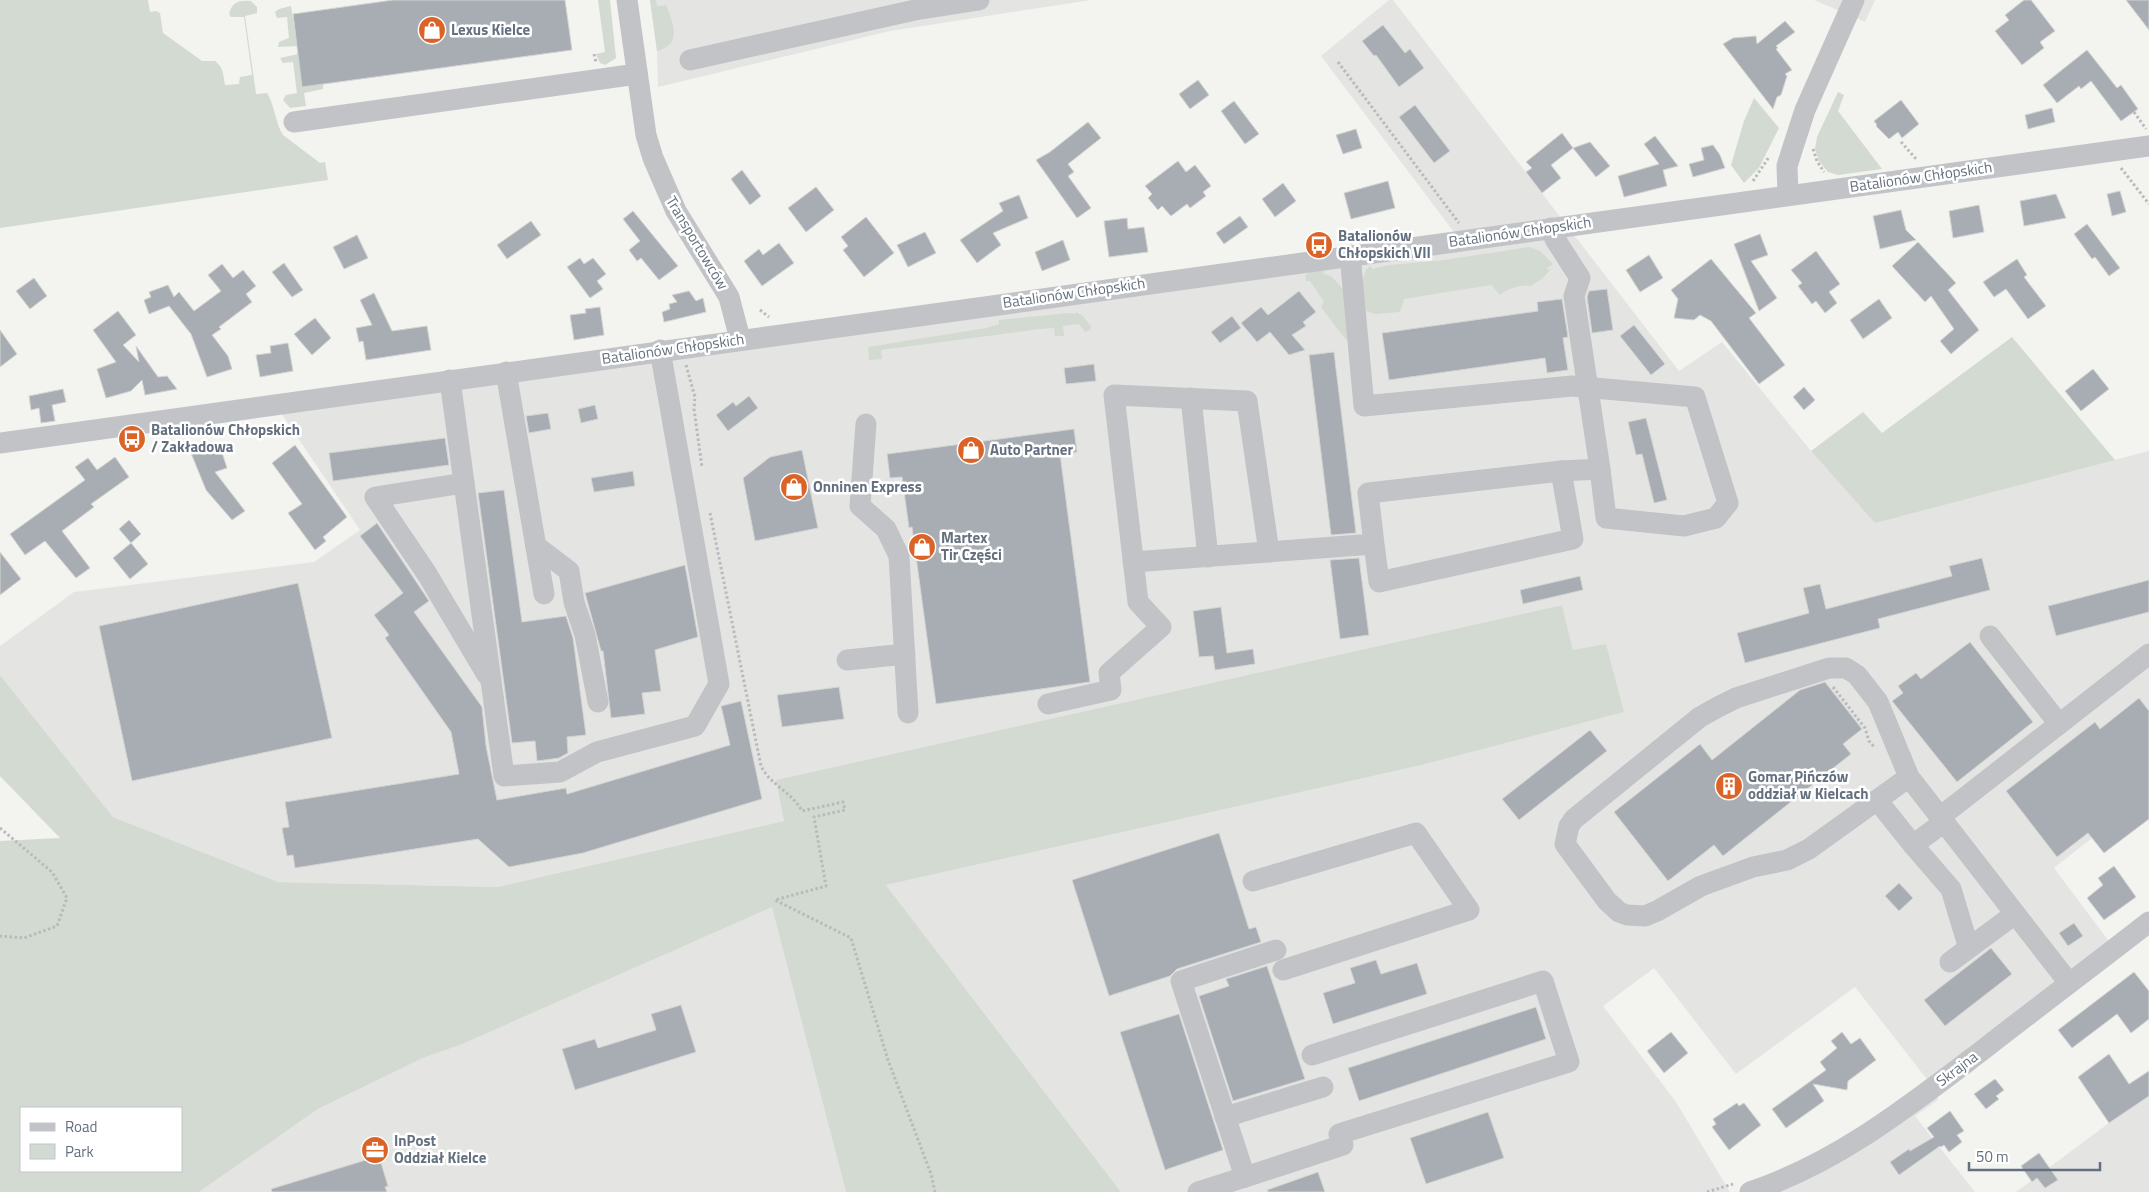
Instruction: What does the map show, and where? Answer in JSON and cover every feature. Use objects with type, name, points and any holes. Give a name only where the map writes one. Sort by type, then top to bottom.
[{"type":"street","name":"Transportowców","points":[[627,0],[646,134],[660,178],[676,211],[729,297],[740,339]]},
{"type":"street","points":[[690,60],[915,10],[979,0]]},
{"type":"street","points":[[1788,195],[1787,166],[1805,110],[1854,0]]},
{"type":"street","points":[[294,122],[637,74]]},
{"type":"street","name":"Batalionów Chłopskich","points":[[0,443],[660,350],[2149,146]]},
{"type":"street","points":[[1350,256],[1364,406],[1588,386],[1695,397],[1728,503],[1716,518],[1684,526],[1606,518],[1600,469],[1588,386],[1574,296],[1580,278],[1555,239],[1552,228]]},
{"type":"street","points":[[450,380],[504,776],[560,772],[598,752],[695,726],[719,684],[660,350]]},
{"type":"street","points":[[506,372],[544,594]]},
{"type":"street","points":[[1048,704],[1110,690],[1110,673],[1161,627],[1138,602],[1114,395],[1247,401],[1269,552]]},
{"type":"street","points":[[1191,398],[1208,557]]},
{"type":"street","points":[[866,424],[860,506],[886,529],[899,556],[908,713]]},
{"type":"street","points":[[1561,471],[1573,539],[1379,582],[1368,493],[1561,471],[1600,469]]},
{"type":"street","points":[[464,483],[375,497],[427,574],[491,682]]},
{"type":"street","points":[[1133,562],[1374,544]]},
{"type":"street","points":[[536,546],[569,571],[574,602],[585,634],[598,702]]},
{"type":"street","points":[[1990,636],[2059,724]]},
{"type":"street","points":[[847,660],[905,654]]},
{"type":"street","points":[[1913,845],[2059,724],[2149,654]]},
{"type":"street","points":[[1909,777],[1809,849],[1787,860],[1752,867],[1701,886],[1657,912],[1645,916],[1627,915],[1619,912],[1607,901],[1565,844],[1569,826],[1574,819],[1700,717],[1736,698],[1821,671],[1839,667],[1846,668],[1857,675],[1867,686],[1882,710],[1909,777],[2069,983]]},
{"type":"street","points":[[1878,800],[1951,889],[1967,942],[1971,946]]},
{"type":"street","points":[[1253,881],[1416,833],[1469,910],[1283,970]]},
{"type":"street","points":[[1950,962],[2015,914]]},
{"type":"street","name":"Skrajna","points":[[1750,1192],[1805,1170],[1867,1135],[1934,1087],[2149,923]]},
{"type":"street","points":[[1245,1177],[1181,981],[1276,950]]},
{"type":"street","points":[[1198,1192],[1245,1177],[1341,1140],[1569,1062],[1543,981],[1312,1055]]},
{"type":"street","points":[[1226,1117],[1323,1087]]},
{"type":"path","points":[[1338,62],[1436,193],[1473,239]]},
{"type":"path","points":[[2134,112],[2149,133]]},
{"type":"path","points":[[1901,142],[1919,162]]},
{"type":"path","points":[[1813,148],[1821,168],[1829,176]]},
{"type":"path","points":[[1748,184],[1755,179],[1772,150]]},
{"type":"path","points":[[2114,151],[2122,170],[2149,204]]},
{"type":"path","points":[[760,310],[775,320]]},
{"type":"path","points":[[683,347],[686,368],[695,397],[694,409],[704,476]]},
{"type":"path","points":[[709,509],[760,760],[765,774],[798,801],[802,811],[843,802],[845,810],[814,817],[826,886],[775,900],[851,938],[888,1060],[931,1174],[935,1192]]},
{"type":"path","points":[[1821,671],[1865,728],[1869,741],[1877,750]]},
{"type":"path","points":[[0,828],[52,872],[67,898],[57,926],[24,938],[0,936]]},
{"type":"shaded area","points":[[650,0],[1091,0],[890,31],[658,87],[657,51]]},
{"type":"shaded area","points":[[1389,0],[1393,0],[1679,371],[1722,342],[1811,451],[1875,522],[2149,451],[2149,793],[2054,868],[2114,948],[1934,1087],[1938,1100],[1915,1116],[1975,1192],[1750,1192],[1933,1087],[1855,987],[1736,1074],[1654,968],[1603,1006],[1676,1102],[1730,1192],[1121,1192],[886,885],[1422,765],[1623,712],[1573,651],[1562,605],[777,780],[784,821],[497,887],[278,882],[113,817],[0,675],[0,646],[74,592],[314,562],[360,530],[275,404],[1460,240],[1321,56]]},
{"type":"shaded area","points":[[1814,0],[1875,0],[1865,22]]},
{"type":"shaded area","points":[[773,906],[846,1192],[199,1192],[318,1109],[423,1058],[460,1045]]},
{"type":"shaded area","points":[[2149,1096],[2149,1192],[2016,1192],[2109,1123]]},
{"type":"green space","points":[[0,0],[148,0],[150,12],[156,11],[160,13],[163,33],[202,61],[215,61],[222,69],[225,85],[239,84],[240,77],[252,75],[244,17],[231,17],[229,14],[234,4],[251,1],[257,7],[257,13],[245,16],[256,94],[267,93],[283,135],[320,163],[325,162],[328,180],[0,228]]},
{"type":"green space","points":[[598,0],[610,0],[616,58],[605,65],[600,63],[596,54],[605,52]]},
{"type":"green space","points":[[650,0],[656,0],[657,6],[666,5],[674,31],[671,43],[657,51]]},
{"type":"green space","points":[[291,6],[297,46],[278,47],[279,42],[289,38],[287,17],[277,18],[275,12]]},
{"type":"green space","points":[[298,54],[323,84],[323,89],[304,93],[306,106],[290,108],[283,100],[286,95],[297,93],[293,62],[283,63],[280,58]]},
{"type":"green space","points":[[1838,92],[1844,95],[1838,111],[1882,169],[1838,175],[1828,172],[1819,161],[1815,149],[1817,137]]},
{"type":"green space","points":[[1754,98],[1779,128],[1759,168],[1744,183],[1731,165],[1744,121]]},
{"type":"green space","points":[[1529,247],[1540,251],[1553,264],[1547,268],[1548,270],[1551,269],[1542,279],[1530,286],[1515,287],[1500,295],[1491,285],[1404,299],[1400,312],[1375,314],[1366,311],[1363,281],[1366,270],[1370,266],[1373,269],[1389,265],[1444,260]]},
{"type":"green space","points":[[1312,271],[1323,271],[1324,274],[1331,276],[1343,289],[1351,337],[1346,340],[1321,307],[1324,302],[1310,281],[1306,281],[1305,275]]},
{"type":"green space","points":[[1076,312],[1082,315],[1091,326],[1090,330],[1085,332],[1079,324],[1063,326],[1064,336],[1055,336],[1054,328],[1040,329],[881,350],[882,359],[869,360],[868,347],[986,328],[999,324],[999,320],[1068,313],[1075,314]]},
{"type":"green space","points":[[2012,337],[2115,460],[1875,523],[1811,451],[1863,412],[1882,433]]},
{"type":"green space","points":[[1562,605],[1573,650],[1606,644],[1624,712],[1422,765],[886,885],[1121,1192],[846,1192],[772,907],[460,1045],[423,1058],[318,1109],[199,1192],[0,1192],[0,841],[60,838],[0,776],[0,675],[113,817],[278,882],[497,887],[784,821],[776,780]]},
{"type":"building","name":"Lexus Kielce","points":[[393,0],[565,0],[572,50],[302,87],[293,14]]},
{"type":"building","points":[[2024,0],[2031,0],[2055,31],[2040,42],[2044,48],[2022,65],[1995,31],[2009,20],[2005,15]]},
{"type":"building","points":[[2126,0],[2149,0],[2149,30]]},
{"type":"building","points":[[1785,21],[1795,32],[1776,46],[1778,48],[1776,49],[1792,70],[1785,74],[1787,76],[1781,95],[1777,97],[1773,109],[1723,44],[1733,38],[1756,36],[1757,44]]},
{"type":"building","points":[[1383,25],[1405,53],[1410,49],[1424,68],[1399,87],[1376,55],[1374,56],[1362,41]]},
{"type":"building","points":[[2087,50],[2117,88],[2121,85],[2138,109],[2121,121],[2091,81],[2081,89],[2079,86],[2057,103],[2043,85]]},
{"type":"building","points":[[1198,80],[1209,95],[1190,109],[1179,94]]},
{"type":"building","points":[[1901,100],[1919,124],[1902,138],[1898,132],[1889,139],[1876,126],[1874,121]]},
{"type":"building","points":[[1234,101],[1259,134],[1245,144],[1221,111]]},
{"type":"building","points":[[1415,105],[1450,151],[1434,163],[1399,117]]},
{"type":"building","points":[[2052,108],[2055,122],[2028,129],[2025,115]]},
{"type":"building","points":[[1088,122],[1101,138],[1068,164],[1074,172],[1068,176],[1091,208],[1077,218],[1036,160],[1050,152]]},
{"type":"building","points":[[1356,129],[1362,148],[1343,154],[1336,135]]},
{"type":"building","points":[[1562,133],[1573,148],[1551,165],[1561,178],[1542,193],[1526,172],[1532,168],[1526,162]]},
{"type":"building","points":[[1655,136],[1678,166],[1663,170],[1667,186],[1624,197],[1618,176],[1659,164],[1644,144]]},
{"type":"building","points":[[1590,142],[1610,166],[1596,177],[1573,148]]},
{"type":"building","points":[[1713,145],[1720,155],[1725,168],[1693,177],[1689,164],[1704,160],[1701,148]]},
{"type":"building","points":[[1178,161],[1186,172],[1195,165],[1211,186],[1203,192],[1206,196],[1190,208],[1187,204],[1171,216],[1162,206],[1158,210],[1148,198],[1152,194],[1145,186]]},
{"type":"building","points":[[742,170],[761,196],[750,205],[731,179]]},
{"type":"building","points":[[1388,181],[1395,208],[1351,219],[1344,193]]},
{"type":"building","points":[[1283,183],[1296,201],[1275,217],[1262,199]]},
{"type":"building","points":[[816,187],[834,210],[806,232],[788,208]]},
{"type":"building","points":[[2120,191],[2126,212],[2112,216],[2107,194]]},
{"type":"building","points":[[2056,194],[2066,218],[2024,226],[2020,201]]},
{"type":"building","points":[[1019,195],[1028,218],[993,233],[1001,245],[977,263],[960,240],[1003,211],[999,203]]},
{"type":"building","points":[[1979,205],[1984,232],[1953,238],[1949,211]]},
{"type":"building","points":[[1901,210],[1906,230],[1916,240],[1880,249],[1873,216]]},
{"type":"building","points":[[633,211],[678,266],[659,280],[641,258],[637,261],[629,250],[640,241],[623,219]]},
{"type":"building","points":[[1240,216],[1248,227],[1224,244],[1216,233]]},
{"type":"building","points":[[866,217],[894,253],[864,277],[843,250],[848,246],[841,237]]},
{"type":"building","points":[[1127,218],[1128,229],[1144,227],[1148,252],[1109,257],[1104,221]]},
{"type":"building","points":[[531,221],[541,235],[507,259],[497,245]]},
{"type":"building","points":[[2087,224],[2120,268],[2109,276],[2095,257],[2092,259],[2074,234]]},
{"type":"building","points":[[925,232],[936,253],[908,267],[897,245]]},
{"type":"building","points":[[1760,234],[1768,255],[1751,261],[1777,298],[1759,311],[1734,244]]},
{"type":"building","points":[[357,235],[368,258],[344,269],[333,247]]},
{"type":"building","points":[[1063,240],[1070,260],[1042,271],[1035,252]]},
{"type":"building","points":[[1918,242],[1956,283],[1948,290],[1979,330],[1951,354],[1940,341],[1954,329],[1931,296],[1925,302],[1892,266]]},
{"type":"building","points":[[779,243],[794,263],[762,286],[744,261],[759,249],[763,255]]},
{"type":"building","points":[[1816,251],[1840,284],[1829,292],[1837,303],[1825,313],[1816,301],[1812,304],[1798,286],[1802,283],[1791,270]]},
{"type":"building","points":[[1649,255],[1663,278],[1640,292],[1626,270]]},
{"type":"building","points":[[580,258],[584,264],[593,258],[606,274],[597,281],[603,289],[590,298],[567,267]]},
{"type":"building","points":[[1711,259],[1756,313],[1749,318],[1785,365],[1759,384],[1711,321],[1700,315],[1694,320],[1674,318],[1678,299],[1671,290]]},
{"type":"building","points":[[2017,259],[2027,275],[2024,277],[2046,306],[2028,319],[2006,289],[1994,297],[1983,282]]},
{"type":"building","points":[[284,263],[303,290],[292,297],[272,272]]},
{"type":"building","points":[[222,264],[233,278],[243,270],[256,286],[246,294],[252,302],[219,327],[221,329],[212,335],[228,356],[232,369],[207,377],[191,334],[169,306],[149,314],[144,300],[151,297],[149,292],[168,285],[174,297],[179,292],[194,311],[221,291],[208,275]]},
{"type":"building","points":[[34,278],[47,296],[30,309],[16,291]]},
{"type":"building","points":[[1607,289],[1613,330],[1592,333],[1587,297],[1589,291]]},
{"type":"building","points":[[689,291],[696,301],[703,298],[706,312],[664,322],[662,312],[670,309],[669,304],[677,302],[672,295]]},
{"type":"building","points":[[1299,291],[1316,312],[1303,322],[1306,326],[1292,335],[1305,350],[1289,355],[1270,332],[1257,342],[1241,323],[1261,307],[1268,315]]},
{"type":"building","points":[[374,293],[392,331],[427,326],[431,350],[366,360],[363,341],[359,342],[356,328],[372,325],[360,300]]},
{"type":"building","points":[[1562,299],[1568,337],[1563,338],[1568,370],[1547,373],[1545,358],[1389,380],[1382,333],[1538,311],[1537,302]]},
{"type":"building","points":[[1879,299],[1892,318],[1863,339],[1850,320]]},
{"type":"building","points":[[600,307],[604,335],[574,340],[570,315],[586,313],[585,309]]},
{"type":"building","points":[[118,311],[136,335],[123,345],[139,362],[136,346],[158,377],[167,376],[177,389],[145,395],[142,380],[131,391],[106,398],[97,369],[116,362],[93,330]]},
{"type":"building","points":[[1232,316],[1241,328],[1220,343],[1211,332]]},
{"type":"building","points":[[315,318],[331,338],[312,355],[294,334]]},
{"type":"building","points":[[1634,325],[1665,364],[1651,375],[1620,336]]},
{"type":"building","points":[[0,330],[17,354],[0,367]]},
{"type":"building","points":[[288,343],[293,371],[260,377],[256,355],[271,353],[270,346]]},
{"type":"building","points":[[1334,352],[1356,533],[1331,535],[1309,355]]},
{"type":"building","points":[[1094,364],[1096,381],[1066,384],[1064,368]]},
{"type":"building","points":[[2093,369],[2109,389],[2081,411],[2065,391]]},
{"type":"building","points":[[1804,387],[1815,400],[1804,410],[1793,397]]},
{"type":"building","points":[[63,389],[66,402],[52,405],[55,421],[41,423],[39,408],[31,410],[29,396]]},
{"type":"building","points":[[749,396],[758,408],[728,431],[716,415],[733,402],[736,406]]},
{"type":"building","points":[[595,405],[598,419],[581,423],[578,409]]},
{"type":"building","points":[[548,413],[551,429],[529,433],[526,416]]},
{"type":"building","points":[[1646,418],[1667,500],[1654,503],[1642,454],[1636,455],[1628,422]]},
{"type":"building","points":[[1074,429],[1077,452],[1060,454],[1090,682],[936,704],[912,527],[909,528],[902,477],[890,478],[887,454]]},
{"type":"building","points":[[445,438],[449,465],[333,481],[329,453]]},
{"type":"building","points":[[219,443],[227,468],[215,472],[245,511],[232,520],[206,490],[191,453]]},
{"type":"building","points":[[295,445],[347,517],[323,537],[326,541],[315,550],[288,513],[302,504],[272,463]]},
{"type":"building","points":[[802,450],[818,528],[755,541],[743,478],[770,457]]},
{"type":"building","points":[[115,457],[129,477],[91,504],[94,507],[62,531],[90,568],[76,578],[45,541],[25,555],[10,534],[85,480],[75,467],[88,458],[97,470]]},
{"type":"building","points":[[633,471],[635,486],[594,492],[591,478]]},
{"type":"building","points":[[504,490],[522,622],[566,616],[573,638],[586,735],[567,737],[568,753],[559,758],[537,761],[535,741],[512,743],[478,493]]},
{"type":"building","points":[[129,520],[141,534],[131,543],[119,529]]},
{"type":"building","points":[[377,523],[429,601],[414,612],[482,707],[486,746],[497,800],[566,788],[567,794],[730,745],[721,706],[741,701],[762,799],[583,853],[509,867],[478,839],[295,868],[293,855],[287,856],[282,828],[289,827],[285,802],[459,774],[451,732],[385,638],[389,635],[374,615],[403,593],[360,536]]},
{"type":"building","points":[[131,543],[148,564],[130,579],[113,558]]},
{"type":"building","points":[[0,552],[21,579],[0,595]]},
{"type":"building","points":[[1359,558],[1369,635],[1340,639],[1330,560]]},
{"type":"building","points":[[1982,558],[1990,590],[1878,619],[1880,628],[1745,663],[1737,633],[1809,613],[1803,588],[1820,584],[1826,609],[1952,576],[1949,566]]},
{"type":"building","points":[[685,565],[698,637],[655,650],[661,691],[642,693],[645,714],[611,718],[603,651],[601,651],[585,593]]},
{"type":"building","points":[[1580,576],[1583,590],[1523,604],[1520,590]]},
{"type":"building","points":[[2149,580],[2149,612],[2056,636],[2048,606]]},
{"type":"building","points":[[298,583],[332,738],[132,781],[99,626]]},
{"type":"building","points":[[1221,607],[1227,653],[1253,649],[1255,664],[1215,670],[1213,656],[1199,657],[1193,611]]},
{"type":"building","points":[[1970,642],[2033,722],[1957,782],[1892,701],[1903,693],[1898,686],[1916,673],[1921,679]]},
{"type":"building","name":"Gomar Pińczów oddział w Kielcach","points":[[1825,682],[1862,729],[1843,744],[1851,754],[1723,856],[1714,845],[1668,881],[1614,812],[1700,744],[1712,760],[1800,690]]},
{"type":"building","points":[[839,687],[844,719],[782,727],[777,695]]},
{"type":"building","points":[[2139,698],[2149,711],[2149,819],[2104,853],[2088,833],[2057,857],[2006,791],[2095,722],[2100,729]]},
{"type":"building","points":[[1590,730],[1607,751],[1519,820],[1502,799]]},
{"type":"building","points":[[1219,833],[1249,929],[1256,927],[1261,942],[1177,969],[1170,976],[1109,996],[1072,880]]},
{"type":"building","points":[[2114,866],[2136,897],[2104,920],[2087,898],[2103,885],[2098,878]]},
{"type":"building","points":[[1899,883],[1913,898],[1899,911],[1885,896]]},
{"type":"building","points":[[2074,923],[2083,936],[2068,946],[2059,933]]},
{"type":"building","points":[[1991,948],[2012,974],[1945,1026],[1924,1000]]},
{"type":"building","points":[[1376,960],[1381,974],[1417,963],[1427,994],[1333,1024],[1323,993],[1355,983],[1350,968]]},
{"type":"building","points":[[1267,966],[1305,1079],[1233,1101],[1199,996],[1229,986],[1226,979]]},
{"type":"building","points":[[2134,972],[2149,991],[2149,1019],[2131,1033],[2117,1014],[2072,1048],[2058,1030]]},
{"type":"building","points":[[681,1005],[696,1052],[575,1090],[562,1049],[595,1039],[598,1048],[656,1030],[651,1014]]},
{"type":"building","points":[[1536,1007],[1546,1039],[1359,1101],[1348,1068]]},
{"type":"building","points":[[1179,1014],[1223,1150],[1165,1170],[1120,1032]]},
{"type":"building","points":[[1671,1032],[1688,1053],[1664,1073],[1647,1051]]},
{"type":"building","points":[[1842,1032],[1851,1044],[1860,1038],[1876,1060],[1848,1081],[1847,1090],[1813,1084],[1824,1101],[1786,1128],[1772,1109],[1826,1070],[1820,1062],[1837,1048],[1831,1041]]},
{"type":"building","points":[[2109,1054],[2129,1084],[2149,1071],[2149,1096],[2109,1123],[2078,1077]]},
{"type":"building","points":[[1995,1079],[2004,1090],[1996,1096],[1999,1099],[1986,1109],[1974,1094]]},
{"type":"building","points":[[1737,1103],[1739,1106],[1744,1103],[1761,1125],[1729,1150],[1712,1127],[1716,1124],[1713,1119]]},
{"type":"building","points":[[1950,1111],[1964,1131],[1957,1135],[1962,1142],[1949,1152],[1944,1145],[1940,1146],[1899,1175],[1890,1162],[1909,1149],[1910,1151],[1934,1137],[1927,1128]]},
{"type":"building","points":[[1488,1112],[1504,1158],[1426,1184],[1410,1138]]},
{"type":"building","points":[[2039,1153],[2058,1180],[2045,1188],[2037,1178],[2032,1182],[2021,1166]]},
{"type":"building","points":[[379,1156],[388,1186],[385,1187],[387,1192],[272,1192],[271,1189]]},
{"type":"building","points":[[1318,1172],[1325,1192],[1268,1192],[1267,1190]]},
{"type":"place","name":"Lexus Kielce","points":[[432,30]]},
{"type":"place","name":"Batalionów Chłopskich VII","points":[[1319,245]]},
{"type":"place","name":"Batalionów Chłopskich / Zakładowa","points":[[132,439]]},
{"type":"place","name":"Auto Partner","points":[[971,450]]},
{"type":"place","name":"Onninen Express","points":[[794,487]]},
{"type":"place","name":"Martex Tir Części","points":[[922,547]]},
{"type":"place","name":"Gomar Pińczów oddział w Kielcach","points":[[1729,786]]},
{"type":"place","name":"InPost Oddział Kielce","points":[[375,1150]]}]
